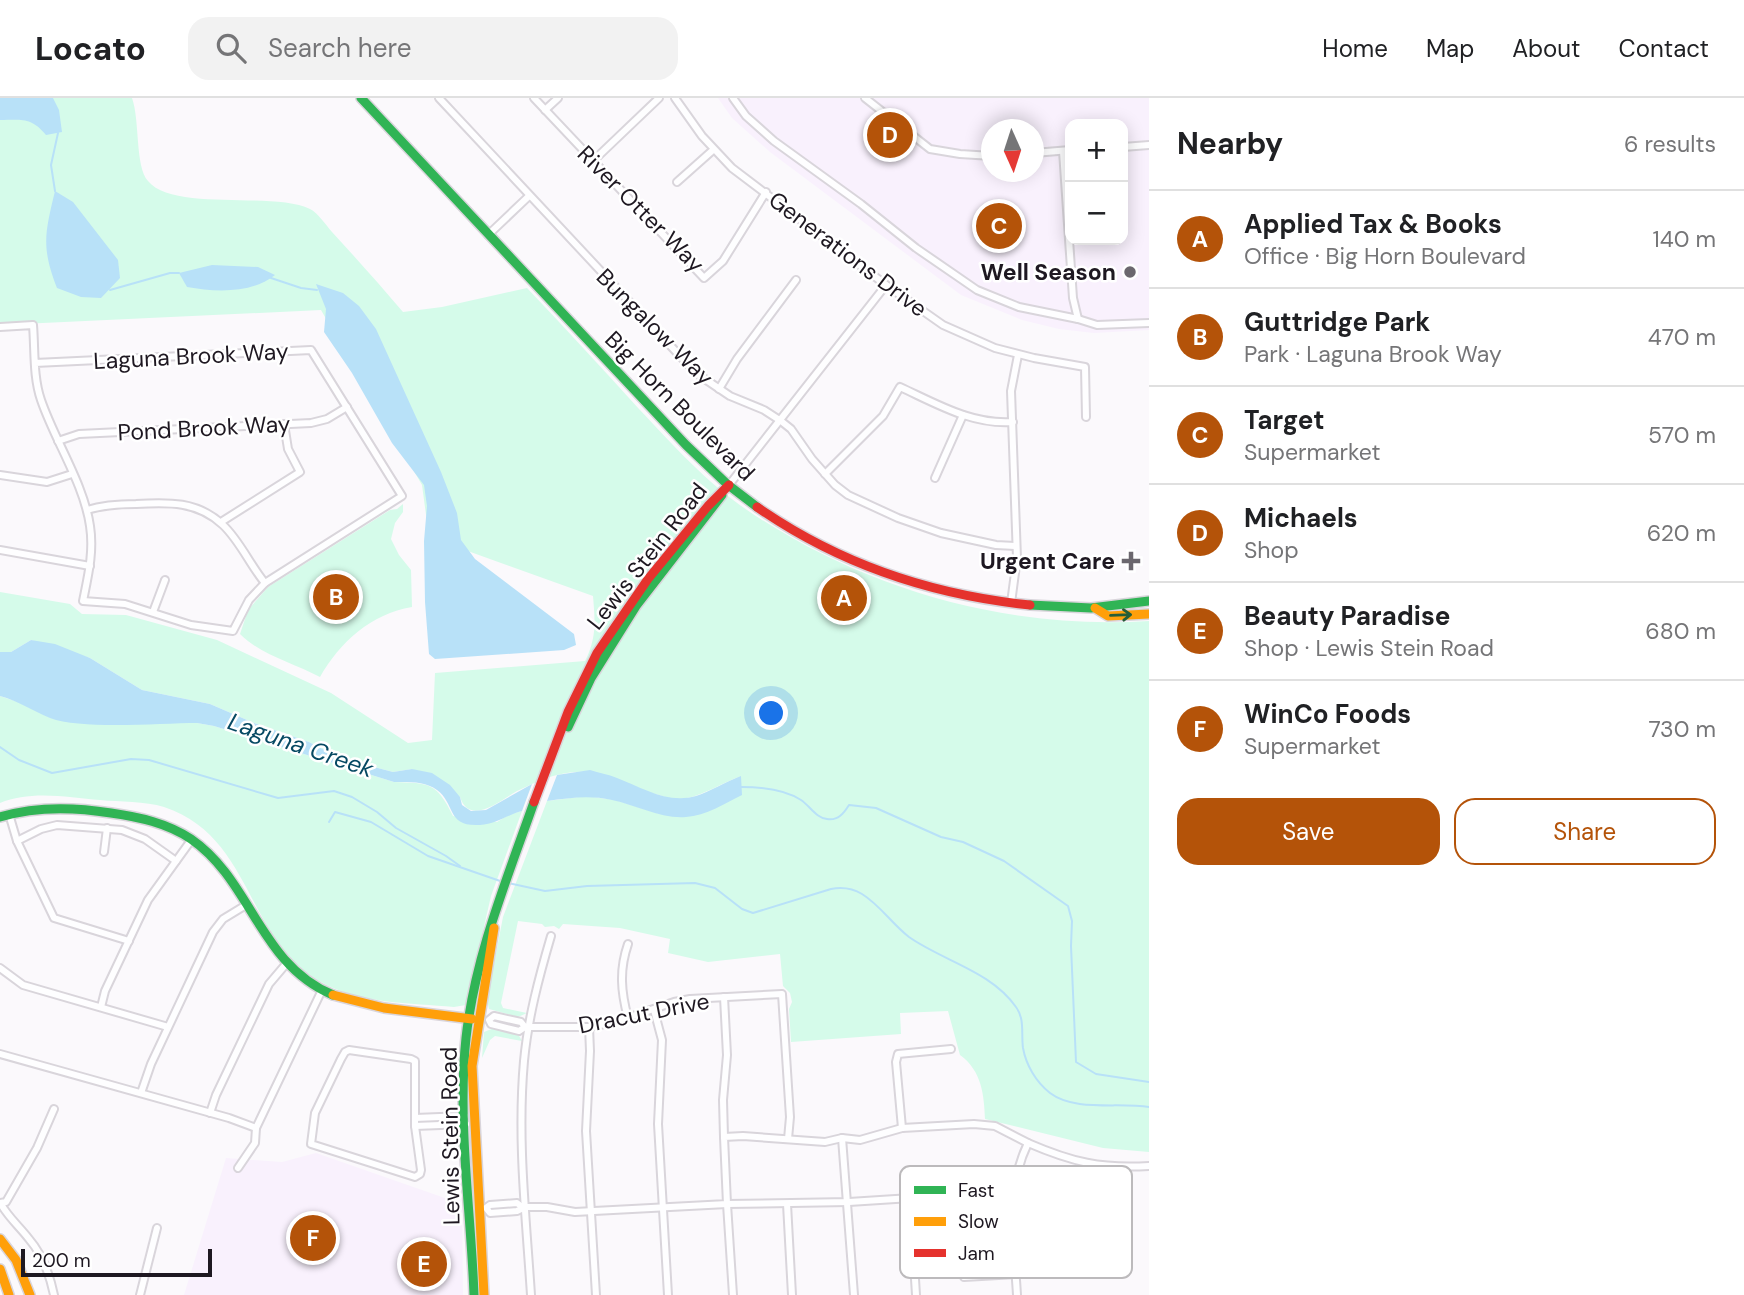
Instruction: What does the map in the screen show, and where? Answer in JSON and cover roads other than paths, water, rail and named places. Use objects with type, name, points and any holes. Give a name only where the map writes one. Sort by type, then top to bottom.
[{"type":"main road","name":"Big Horn Boulevard","points":[[361,98],[686,445],[729,485],[782,523],[845,556],[930,587],[1011,603],[1095,608],[1109,604],[1149,601]]},
{"type":"main road","name":"Lewis Stein Road","points":[[482,1295],[482,1209],[472,1066],[473,1019],[475,985],[497,910],[553,760],[591,678],[636,606],[716,506],[729,485]]},
{"type":"main road","name":"Big Horn Boulevard","points":[[1095,608],[1108,616],[1149,614]]},
{"type":"main road","points":[[4,815],[40,807],[58,807],[133,815],[162,823],[191,839],[221,866],[268,943],[302,978],[322,990],[362,1004],[473,1019]]},
{"type":"main road","name":"Lewis Stein Road","points":[[473,1019],[464,1067],[474,1290]]},
{"type":"main road","points":[[470,1217],[476,1228],[479,1269],[483,1278]]},
{"type":"main road","points":[[0,1239],[16,1259],[30,1295]]},
{"type":"main road","points":[[0,1269],[9,1295]]},
{"type":"main road","points":[[474,1290],[479,1289],[482,1295]]},
{"type":"street","name":"River Otter Way","points":[[534,98],[704,278],[723,261],[766,192]]},
{"type":"street","points":[[545,110],[558,98]]},
{"type":"street","points":[[593,161],[659,98]]},
{"type":"street","name":"Generations Drive","points":[[675,98],[713,150],[732,168],[943,326],[1018,355],[1085,367],[1086,417]]},
{"type":"street","points":[[733,98],[746,116],[774,141],[960,279],[1003,302],[1037,312],[1097,325],[1149,323]]},
{"type":"street","points":[[865,98],[930,149],[981,156]]},
{"type":"street","name":"Bungalow Way","points":[[442,99],[529,196],[696,373],[719,389],[764,410],[791,429],[825,474],[848,495],[898,518],[968,540],[1016,546]]},
{"type":"street","points":[[1128,147],[1149,145]]},
{"type":"street","points":[[677,182],[713,150]]},
{"type":"street","points":[[1044,152],[1065,151]]},
{"type":"street","points":[[1068,182],[1073,298],[1078,319]]},
{"type":"street","points":[[488,235],[529,196]]},
{"type":"street","points":[[719,389],[737,359],[796,280]]},
{"type":"street","points":[[729,485],[886,285]]},
{"type":"street","points":[[0,327],[33,325],[41,400],[87,510],[92,538],[90,566],[0,550]]},
{"type":"street","name":"Laguna Brook Way","points":[[35,363],[311,350],[402,496],[265,583],[249,600],[233,631],[191,625],[125,604],[83,601],[90,566]]},
{"type":"street","points":[[1011,603],[1017,558],[1011,391],[1018,355]]},
{"type":"street","points":[[825,474],[883,416],[900,387],[963,415],[986,422],[1013,422]]},
{"type":"street","name":"Pond Brook Way","points":[[58,441],[79,434],[319,421],[347,407]]},
{"type":"street","points":[[935,478],[963,415]]},
{"type":"street","points":[[220,522],[300,472],[288,449],[284,424]]},
{"type":"street","points":[[0,475],[47,482],[72,474]]},
{"type":"street","points":[[87,510],[107,505],[179,503],[204,511],[220,522],[233,536],[265,583]]},
{"type":"street","points":[[153,612],[165,580]]},
{"type":"street","points":[[4,815],[54,918],[129,941]]},
{"type":"street","points":[[17,841],[41,829],[57,825],[107,828],[138,835],[176,861]]},
{"type":"street","points":[[104,852],[107,828]]},
{"type":"street","points":[[100,1007],[148,900],[191,839]]},
{"type":"street","points":[[141,1093],[148,1070],[213,932],[223,919],[246,905]]},
{"type":"street","points":[[531,1295],[523,1207],[522,1101],[527,1028],[551,936]]},
{"type":"street","points":[[628,944],[621,975],[621,989],[628,1018]]},
{"type":"street","points":[[210,1112],[269,984],[286,964]]},
{"type":"street","points":[[0,968],[23,985],[168,1027]]},
{"type":"street","points":[[238,1168],[255,1143],[256,1128],[322,990]]},
{"type":"street","name":"Dracut Drive","points":[[473,1019],[489,1020],[494,1016],[521,1022],[527,1028],[589,1027],[690,999],[782,995],[790,1117],[788,1139]]},
{"type":"street","points":[[724,997],[727,1055],[723,1100],[724,1137],[733,1295]]},
{"type":"street","points":[[654,1010],[662,1040],[657,1124],[668,1295]]},
{"type":"street","points":[[589,1027],[586,1131],[596,1295]]},
{"type":"street","points":[[902,1128],[896,1062],[898,1054],[951,1049]]},
{"type":"street","points":[[349,1050],[415,1061],[415,1118],[421,1170],[415,1177],[313,1146],[310,1140],[315,1113],[341,1059],[349,1050]]},
{"type":"street","points":[[0,1054],[210,1112],[256,1128]]},
{"type":"street","points":[[54,1109],[37,1148],[6,1202],[1,1204],[34,1245],[49,1275],[54,1295]]},
{"type":"street","points":[[415,1118],[466,1120]]},
{"type":"street","points":[[415,1126],[466,1120]]},
{"type":"street","points":[[724,1137],[752,1136],[824,1142],[842,1138],[860,1140],[902,1128],[985,1125],[1006,1130],[1028,1143],[1082,1163],[1105,1166]]},
{"type":"street","points":[[842,1138],[849,1202],[854,1295]]},
{"type":"street","points":[[1018,1166],[1028,1143]]},
{"type":"street","points":[[482,1209],[490,1205],[517,1203],[523,1207],[590,1211],[727,1203],[787,1204],[900,1199]]},
{"type":"street","points":[[787,1204],[792,1295]]},
{"type":"street","points":[[140,1295],[157,1228]]},
{"type":"water","points":[[0,98],[53,98],[59,110],[62,132],[46,135],[31,122],[0,120]]},
{"type":"water","points":[[55,191],[73,202],[118,260],[120,278],[101,298],[81,297],[57,288],[46,240]]},
{"type":"water","points":[[212,265],[258,267],[275,275],[255,286],[209,290],[187,287],[179,273]]},
{"type":"water","points":[[316,284],[343,293],[359,306],[376,329],[441,472],[457,513],[461,540],[475,559],[574,634],[576,645],[564,650],[435,659],[429,654],[425,602],[424,541],[427,506],[424,485],[392,443],[352,373],[324,332],[326,309]]},
{"type":"water","points":[[31,640],[55,644],[90,658],[142,690],[210,704],[309,742],[340,758],[393,772],[412,769],[432,773],[450,785],[460,797],[462,805],[471,811],[486,810],[532,784],[522,811],[491,823],[469,825],[456,818],[443,796],[427,785],[394,782],[214,726],[197,723],[101,725],[50,718],[0,696],[0,652],[11,652]]},
{"type":"water","points":[[590,770],[655,794],[675,798],[696,796],[741,776],[742,795],[708,812],[686,817],[658,814],[604,798],[547,801],[557,775]]},
{"type":"waterway","points":[[55,191],[51,165],[58,133]]},
{"type":"waterway","points":[[110,290],[170,273],[179,273]]},
{"type":"waterway","points":[[271,278],[301,288],[317,290]]},
{"type":"waterway","name":"Laguna Creek","points":[[0,747],[19,760],[52,773],[131,759],[149,760],[278,798],[334,791],[352,797],[377,812],[396,828],[460,866]]},
{"type":"waterway","name":"Laguna Creek","points":[[741,787],[787,793],[827,819],[837,818],[849,805],[876,808],[1004,861],[1068,906],[1072,921],[1076,1062],[1096,1074],[1149,1082]]},
{"type":"waterway","name":"Laguna Creek","points":[[329,822],[335,812],[371,822],[428,856],[503,882]]},
{"type":"waterway","name":"Laguna Creek","points":[[508,883],[545,891],[587,886],[695,883],[715,888],[742,909],[753,913],[831,889],[854,890],[875,904],[909,937],[980,975],[1006,995],[1021,1016],[1023,1048],[1029,1067],[1040,1084],[1050,1093],[1060,1099],[1084,1104],[1149,1107]]},
{"type":"place","name":"Michaels","points":[[890,135]]},
{"type":"place","name":"Target","points":[[999,226]]},
{"type":"place","name":"Well Season","points":[[1130,272]]},
{"type":"place","name":"Urgent Care","points":[[1131,561]]},
{"type":"place","name":"Guttridge Park","points":[[336,597]]},
{"type":"place","name":"Applied Tax & Books","points":[[844,598]]},
{"type":"place","name":"WinCo Foods","points":[[313,1238]]},
{"type":"place","name":"Beauty Paradise","points":[[424,1264]]}]
